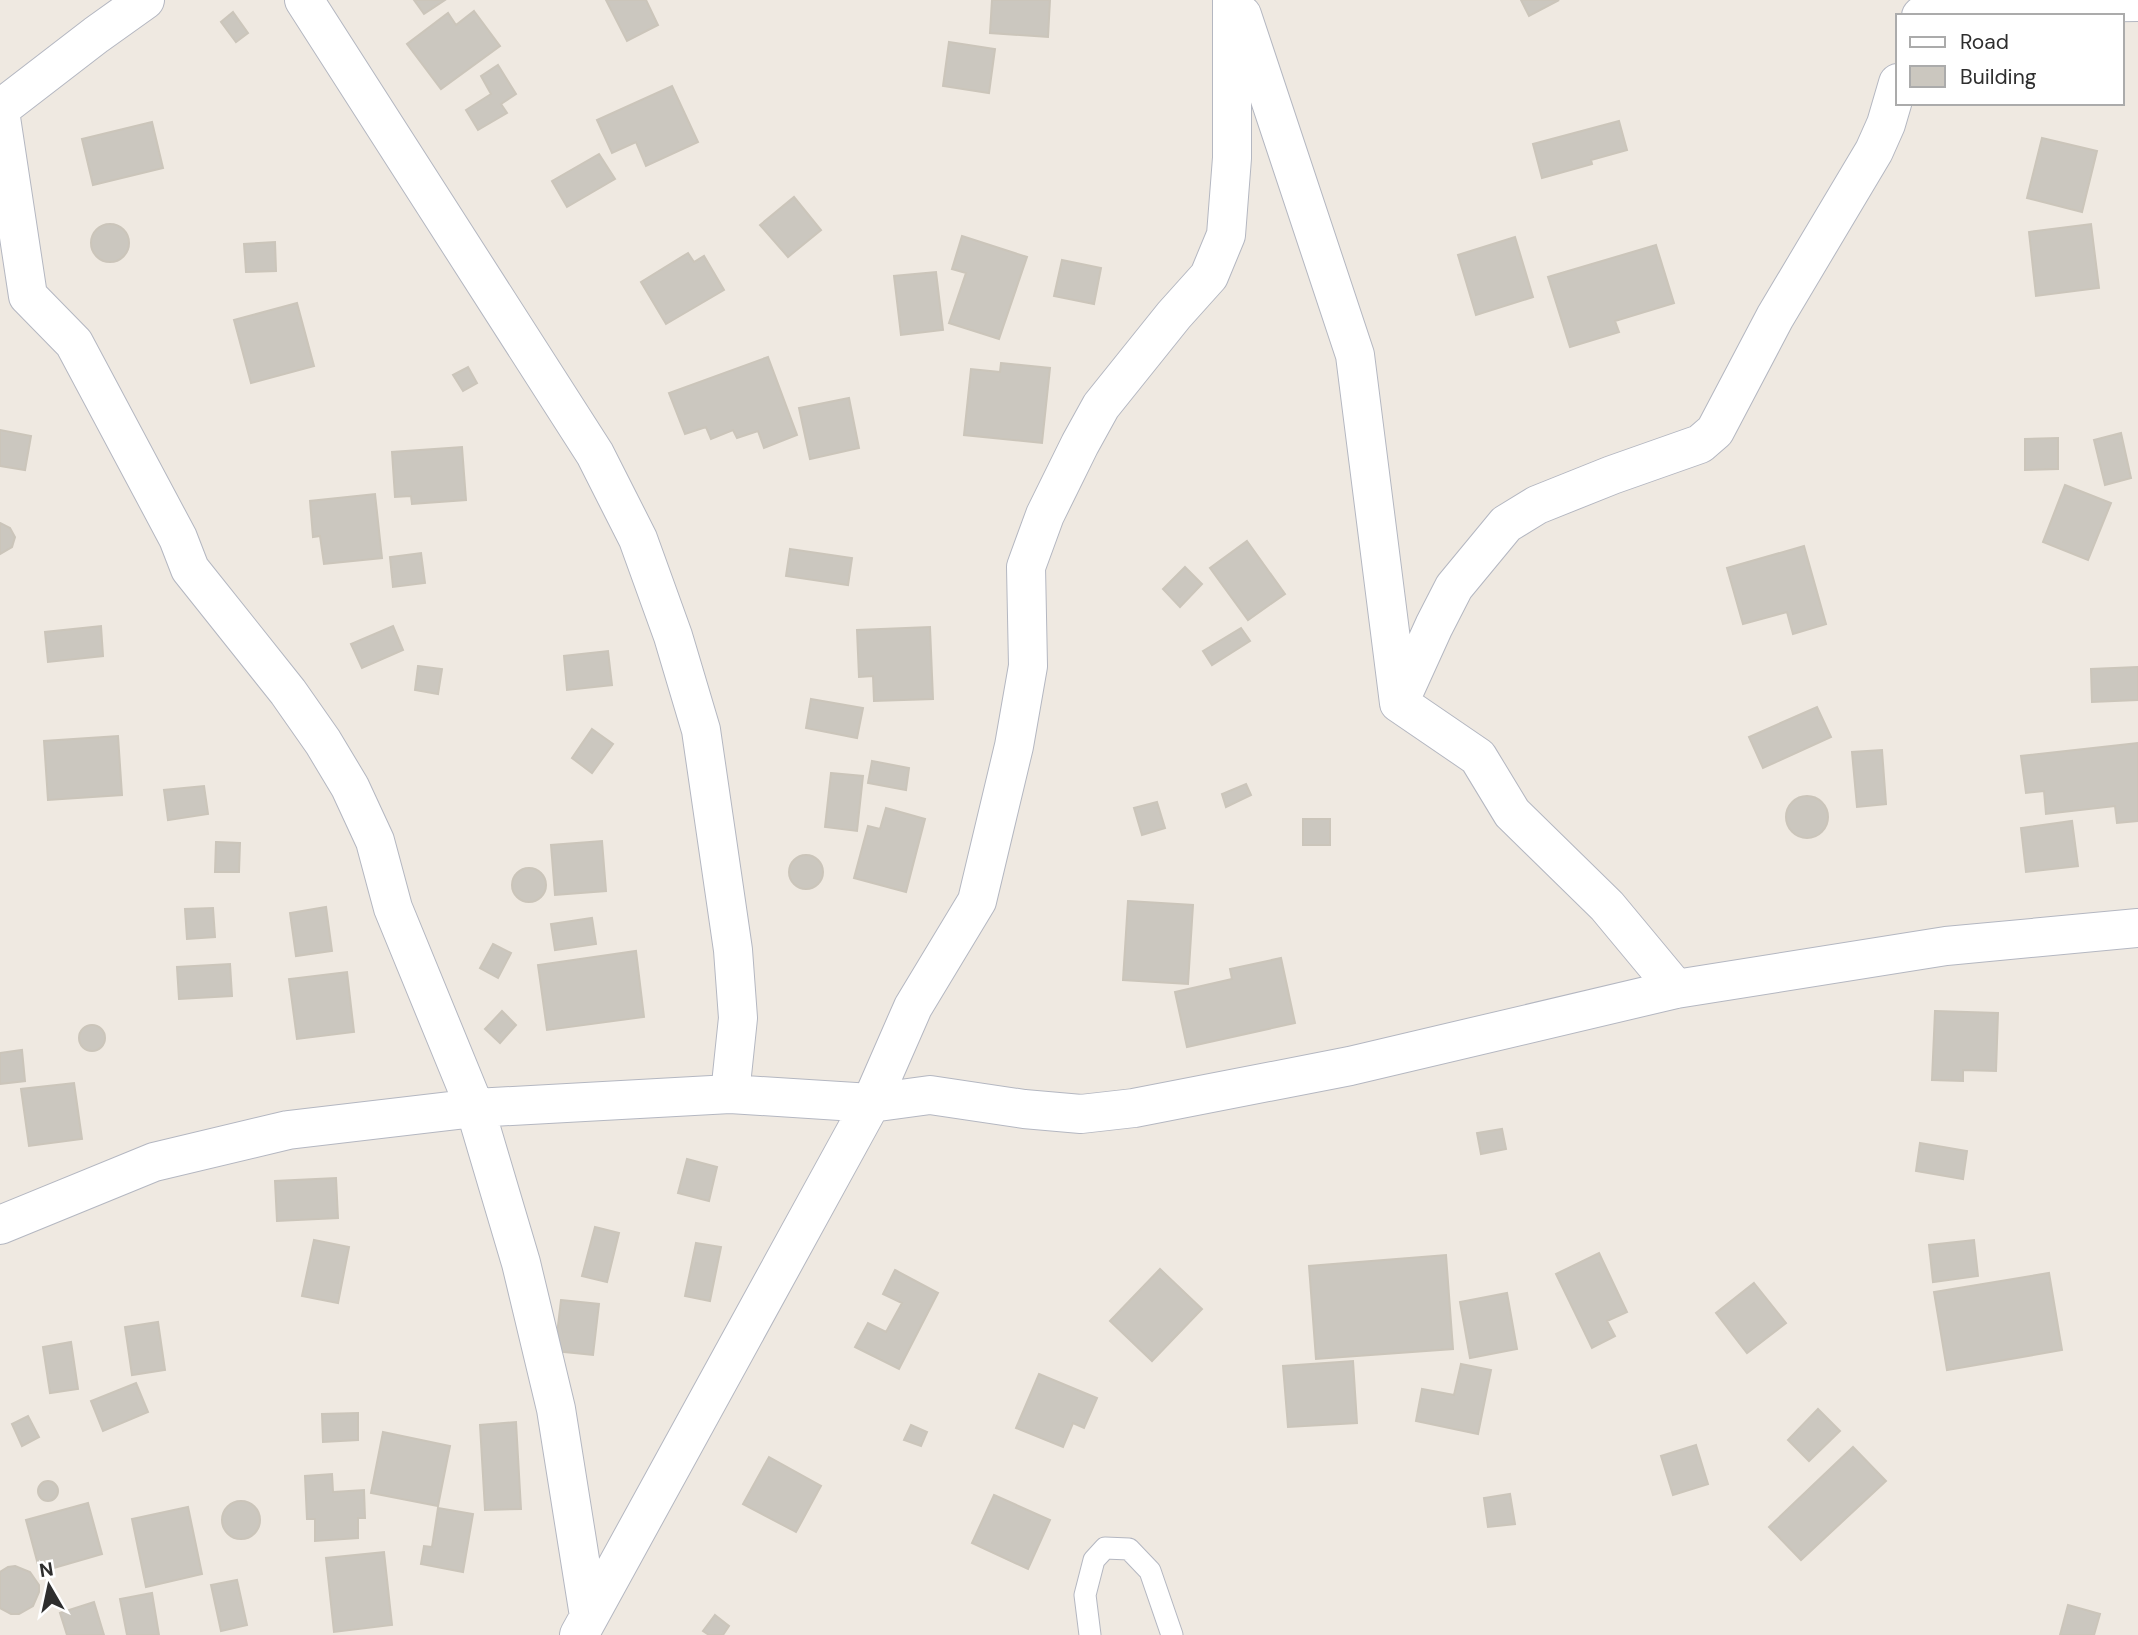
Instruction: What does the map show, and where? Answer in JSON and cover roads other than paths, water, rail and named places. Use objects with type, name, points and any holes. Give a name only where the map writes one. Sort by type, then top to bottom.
[{"type":"street","points":[[145,0],[0,110],[28,296],[74,343],[178,538],[190,569],[288,692],[323,742],[350,787],[378,849],[393,908],[475,1108],[521,1263],[556,1409],[584,1625]]},
{"type":"street","points":[[304,0],[595,454],[638,539],[673,636],[701,730],[733,950],[738,1018],[730,1094]]},
{"type":"street","points":[[1235,0],[1355,355],[1399,703],[1478,757],[1512,813],[1607,905],[1676,989]]},
{"type":"street","points":[[584,1625],[871,1103],[913,1007],[977,901],[1014,746],[1028,666],[1026,567],[1045,515],[1101,406],[1209,276],[1226,235],[1232,158],[1235,0]]},
{"type":"street","points":[[1927,14],[1936,11],[2138,2]]},
{"type":"street","points":[[1399,703],[1454,587],[1506,524],[1537,505],[1700,444],[1715,430],[1775,317],[1874,151],[1886,124],[1896,90]]},
{"type":"street","points":[[0,1225],[154,1162],[288,1130],[475,1108],[730,1094],[871,1103],[930,1095],[1024,1109],[1081,1114],[1134,1108],[1350,1066],[1676,989],[1946,946],[2138,928]]},
{"type":"lane","points":[[1090,1635],[1085,1595],[1094,1560],[1105,1548],[1129,1549],[1150,1571],[1172,1635]]}]
